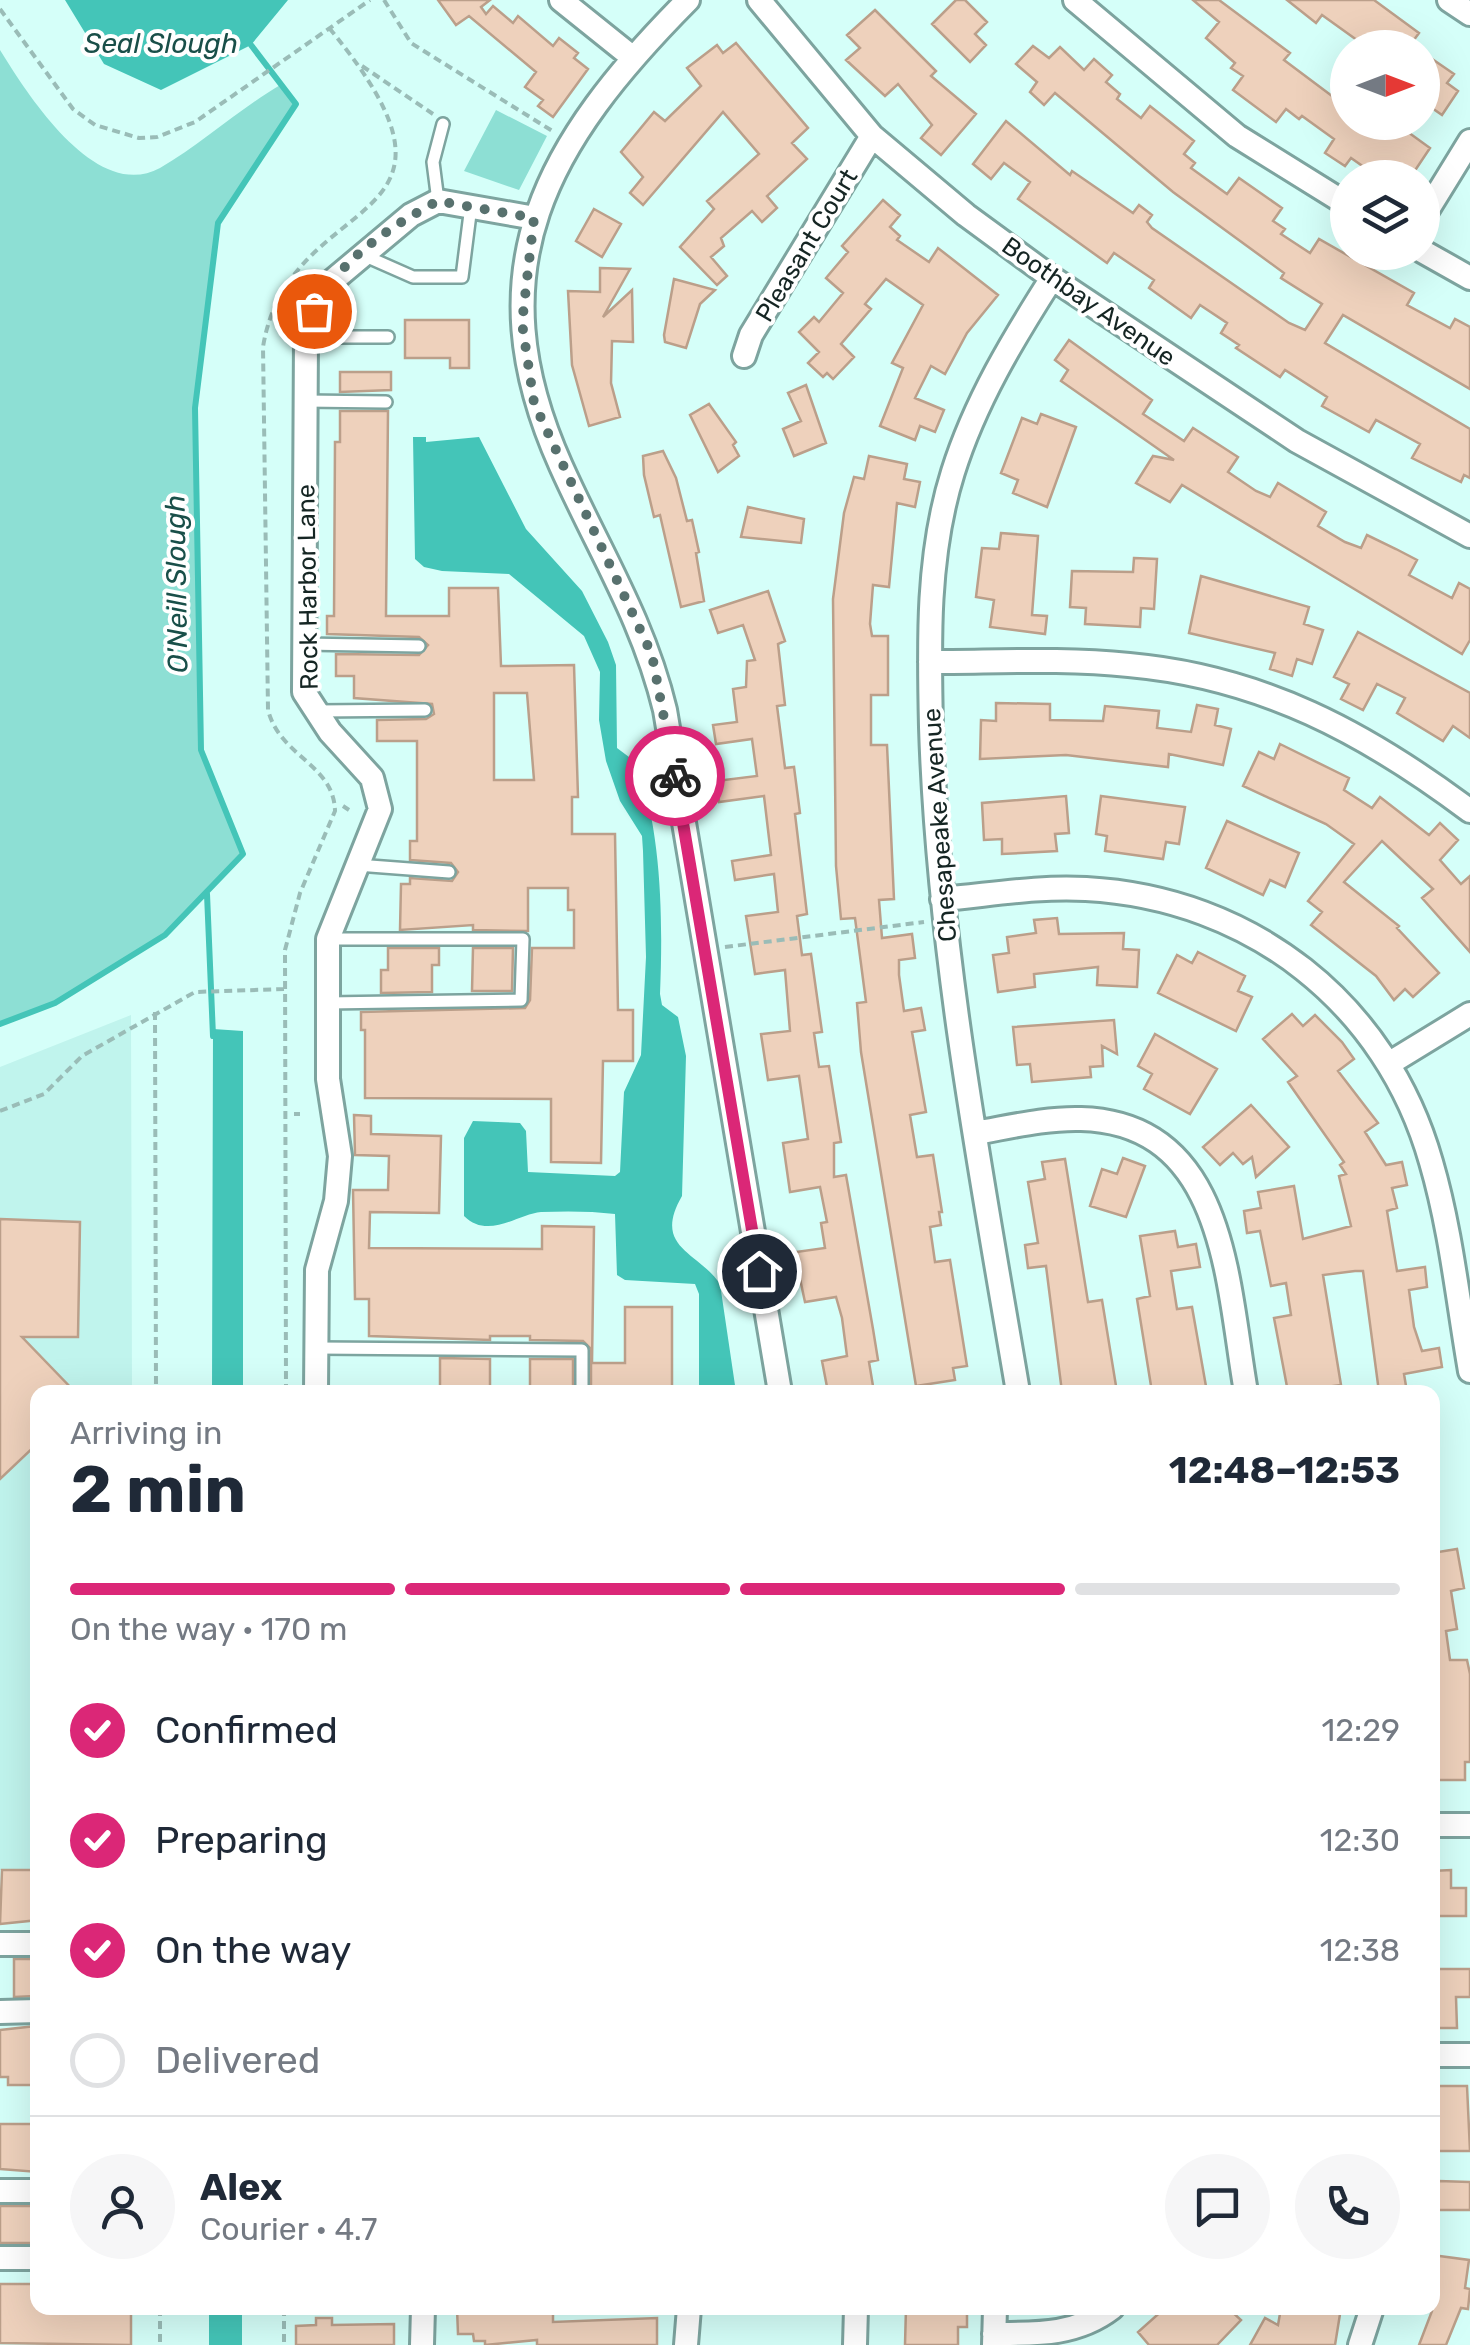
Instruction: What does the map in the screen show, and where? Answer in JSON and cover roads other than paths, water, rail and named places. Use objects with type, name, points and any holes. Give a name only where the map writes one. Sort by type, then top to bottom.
[{"type":"street","points":[[561,0],[632,57]]},
{"type":"street","points":[[688,0],[632,57],[559,160],[534,218],[523,288],[526,367],[534,403],[562,470],[632,605],[652,655],[779,1385]]},
{"type":"street","name":"Boothbay Avenue","points":[[760,0],[872,136],[966,214],[1052,278],[1297,441],[1470,536]]},
{"type":"street","points":[[1076,0],[1237,136],[1330,194]]},
{"type":"street","points":[[1450,0],[1470,14]]},
{"type":"street","name":"Pleasant Court","points":[[744,356],[751,334],[872,136]]},
{"type":"street","points":[[1440,190],[1470,141]]},
{"type":"street","points":[[438,201],[534,218]]},
{"type":"street","name":"Rock Harbor Lane","points":[[316,1385],[317,1270],[336,1202],[340,1156],[328,1079],[328,939],[375,825],[379,793],[372,778],[314,712],[304,692],[306,337],[325,286],[360,254],[438,201]]},
{"type":"street","points":[[1440,262],[1470,278]]},
{"type":"street","name":"Chesapeake Avenue","points":[[1017,1385],[974,1133],[943,909],[930,662],[933,567],[952,473],[996,369],[1052,278]]},
{"type":"street","points":[[930,662],[1128,664],[1187,672],[1284,700],[1350,730],[1398,758],[1470,812]]},
{"type":"street","points":[[943,909],[1084,888],[1178,903],[1230,921],[1316,976],[1354,1014],[1390,1063],[1431,1160],[1470,1371]]},
{"type":"street","points":[[1390,1063],[1470,1014]]},
{"type":"street","points":[[974,1133],[1052,1120],[1108,1121],[1144,1133],[1184,1165],[1214,1218],[1245,1385]]},
{"type":"street","points":[[1440,1825],[1470,1825]]},
{"type":"street","points":[[0,1944],[30,1944]]},
{"type":"street","points":[[0,2012],[30,2012]]},
{"type":"street","points":[[1440,2055],[1470,2055]]},
{"type":"street","points":[[0,2190],[30,2191]]},
{"type":"street","points":[[0,2258],[30,2258]]},
{"type":"street","points":[[422,2345],[423,2315]]},
{"type":"street","points":[[686,2345],[688,2315]]},
{"type":"street","points":[[855,2345],[856,2315]]},
{"type":"street","points":[[995,2315],[994,2340],[1079,2327],[1100,2315]]},
{"type":"street","points":[[1360,2345],[1370,2315]]},
{"type":"lane","points":[[438,201],[433,162],[444,124]]},
{"type":"lane","points":[[360,254],[413,277],[462,277],[471,206]]},
{"type":"lane","points":[[306,337],[388,337]]},
{"type":"lane","points":[[304,401],[386,402]]},
{"type":"lane","points":[[304,644],[419,646]]},
{"type":"lane","points":[[314,712],[425,710]]},
{"type":"lane","points":[[357,865],[450,872]]},
{"type":"lane","points":[[326,1003],[522,1000],[523,938],[328,939]]},
{"type":"lane","points":[[317,1348],[582,1350],[582,1385]]},
{"type":"water","name":"Seal Slough","points":[[65,0],[288,0],[251,45],[161,90],[104,64]]},
{"type":"water","points":[[413,437],[426,437],[426,442],[479,437],[526,529],[582,591],[608,642],[616,665],[617,748],[637,763],[652,819],[661,907],[662,1005],[678,1017],[686,1056],[682,1196],[672,1227],[682,1247],[720,1284],[735,1385],[699,1385],[699,1294],[695,1284],[625,1280],[617,1275],[615,1214],[541,1212],[493,1226],[473,1223],[464,1216],[464,1138],[473,1121],[520,1123],[526,1131],[528,1172],[615,1176],[620,1172],[624,1092],[641,1055],[646,957],[642,836],[620,801],[606,761],[599,720],[600,672],[584,636],[509,574],[442,571],[424,567],[415,559]]},
{"type":"water","points":[[213,1029],[243,1031],[243,1385],[212,1385]]},
{"type":"water","points":[[209,2315],[242,2315],[242,2345],[209,2345]]},
{"type":"waterway","name":"O'Neill Slough","points":[[0,1024],[55,1003],[165,935],[243,854],[201,750],[195,408],[218,223],[296,104],[251,45]]},
{"type":"waterway","points":[[207,894],[213,1036]]}]
